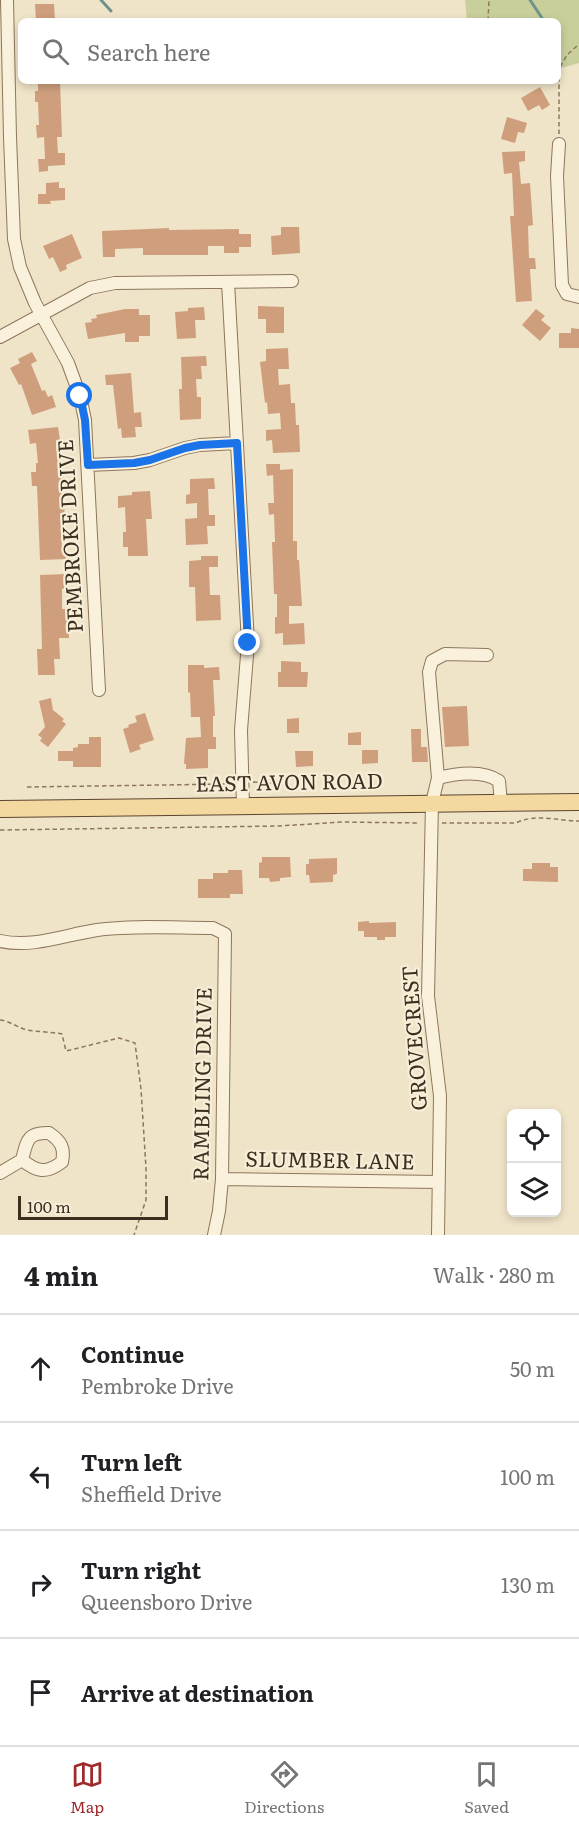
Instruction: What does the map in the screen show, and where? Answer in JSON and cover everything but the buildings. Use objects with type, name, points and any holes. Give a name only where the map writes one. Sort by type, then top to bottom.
[{"type":"main road","name":"EAST AVON ROAD","points":[[0,809],[579,802]]},
{"type":"street","name":"PEMBROKE DRIVE","points":[[7,0],[5,137],[15,238],[20,267],[41,314],[68,363],[80,396],[85,420],[99,690]]},
{"type":"street","points":[[559,144],[557,176],[562,285],[567,294],[579,297]]},
{"type":"street","points":[[0,337],[90,288],[115,283],[292,281]]},
{"type":"street","points":[[228,282],[248,643],[241,730],[243,806]]},
{"type":"street","points":[[88,465],[134,463],[200,445],[237,443]]},
{"type":"street","name":"GROVECREST","points":[[438,1235],[440,1096],[428,996],[432,804],[438,778],[429,672],[432,661],[445,654],[487,655]]},
{"type":"street","points":[[438,778],[449,775],[489,774],[499,781],[501,803]]},
{"type":"street","name":"RAMBLING DRIVE","points":[[0,941],[34,943],[96,930],[117,929],[213,928],[225,934],[222,1179],[214,1235]]},
{"type":"street","points":[[0,1173],[22,1160]]},
{"type":"street","name":"SLUMBER LANE","points":[[222,1179],[439,1182]]},
{"type":"path","points":[[488,18],[489,0]]},
{"type":"path","points":[[561,65],[579,44]]},
{"type":"path","points":[[561,57],[565,58]]},
{"type":"path","points":[[559,84],[559,144]]},
{"type":"path","points":[[27,787],[286,784]]},
{"type":"path","points":[[0,830],[279,826],[342,822],[516,823],[525,819],[540,818],[579,821]]},
{"type":"path","points":[[0,1020],[8,1021],[13,1026],[62,1034],[66,1051],[119,1038],[135,1043],[145,1157],[146,1200],[134,1235]]},
{"type":"green space","points":[[465,0],[579,0],[579,63],[561,68],[561,18],[467,18]]},
{"type":"waterway","points":[[101,0],[111,11]]},
{"type":"waterway","points":[[530,0],[542,18]]},
{"type":"route","points":[[80,396],[85,420],[88,465],[134,463],[200,445],[237,443],[248,643]]}]
